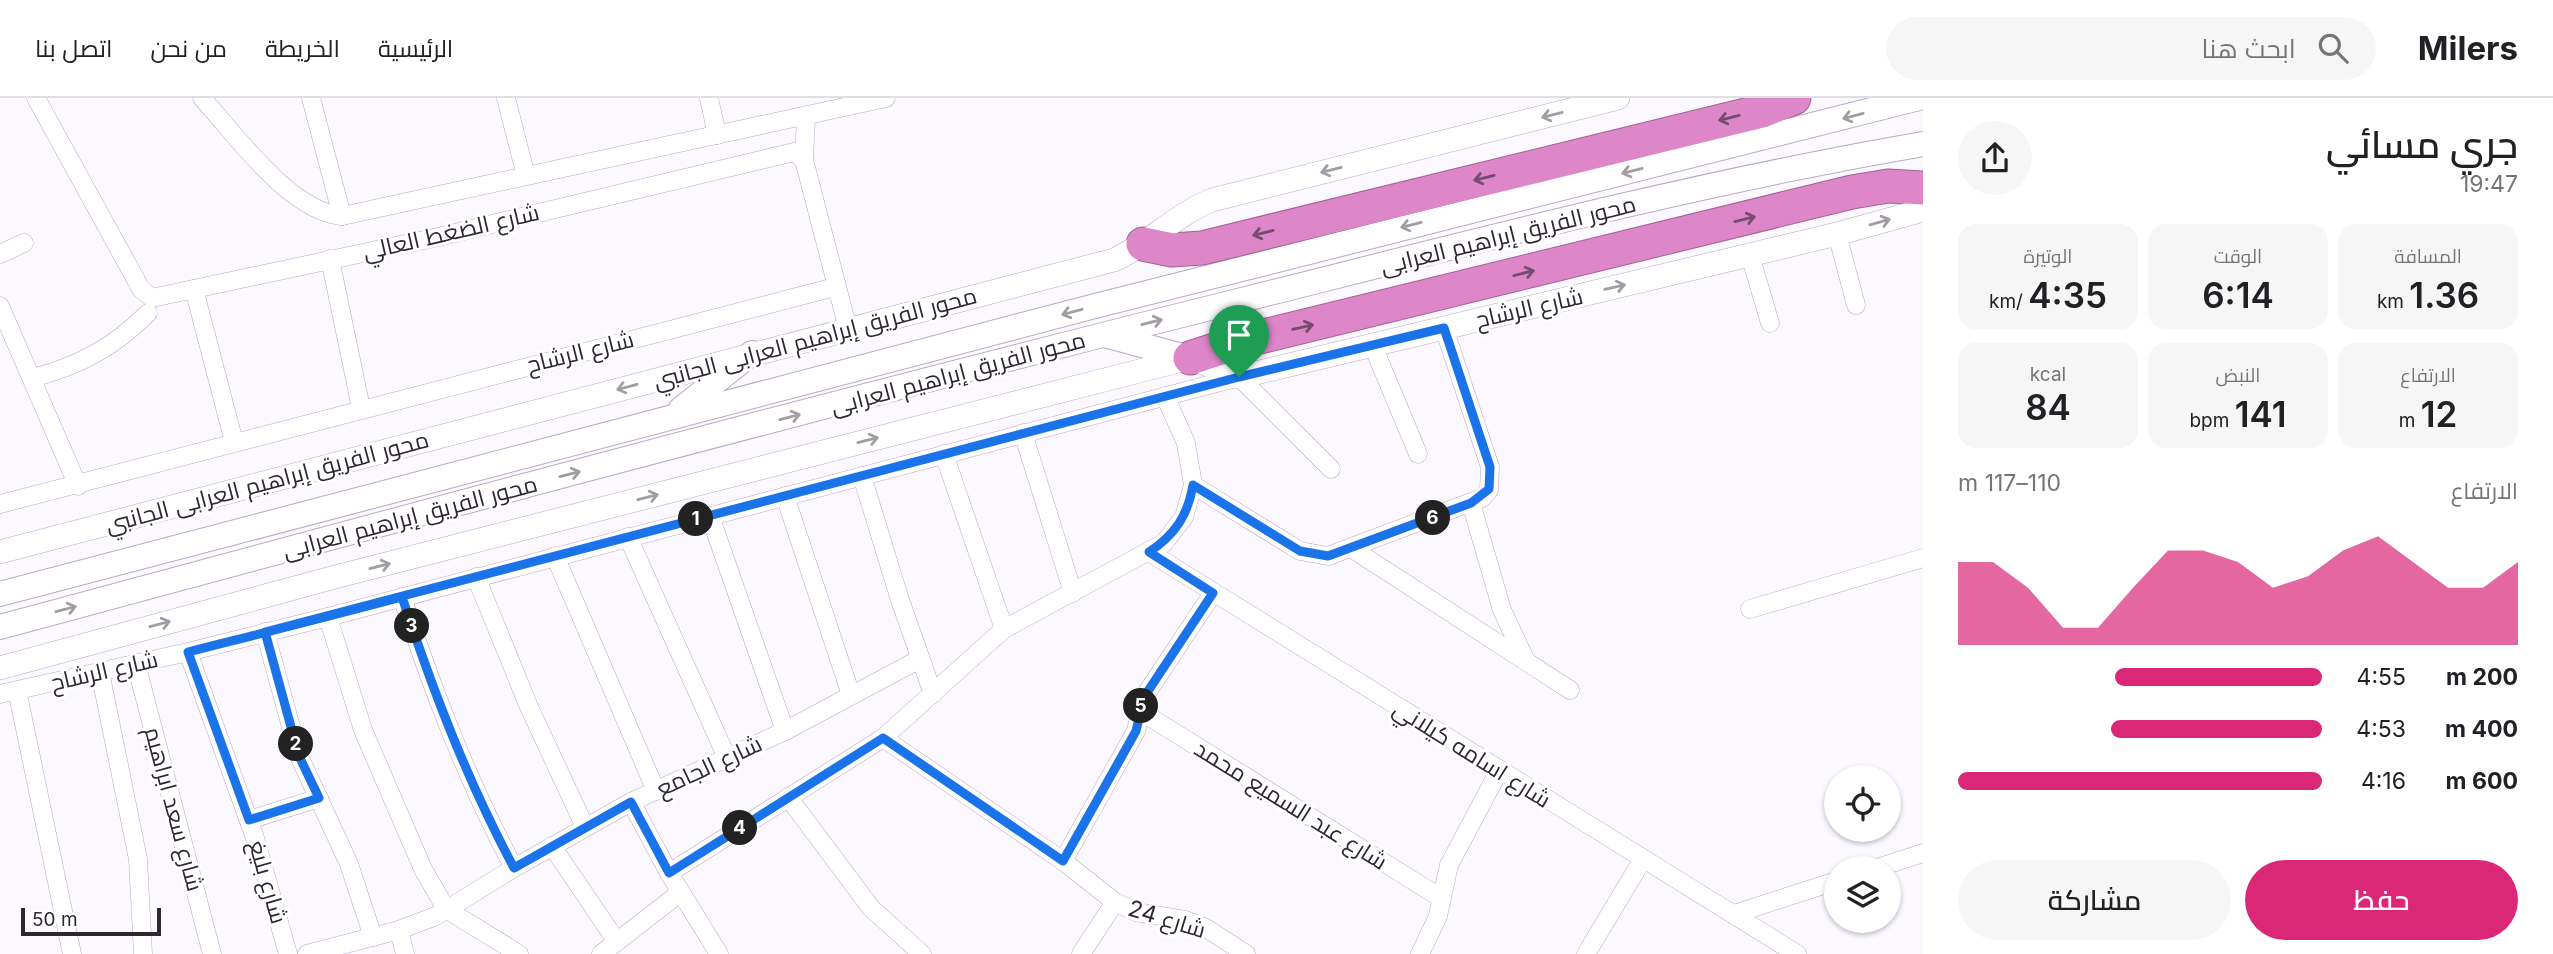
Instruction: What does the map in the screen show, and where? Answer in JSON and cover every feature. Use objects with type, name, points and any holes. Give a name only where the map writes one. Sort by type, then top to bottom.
[{"type":"highway","points":[[1143,244],[1171,250],[1202,248],[1762,111],[1794,98]]},
{"type":"highway","points":[[1190,358],[1239,342],[1852,192],[1888,186],[1923,188]]},
{"type":"main road","name":"محور الفريق إبراهيم العرابى","points":[[0,594],[1437,218],[1919,98]]},
{"type":"main road","name":"محور الفريق إبراهيم العرابى","points":[[0,627],[461,502],[1104,335],[1752,176],[1923,144]]},
{"type":"main road","points":[[1104,335],[1190,358]]},
{"type":"main road","points":[[672,416],[752,354]]},
{"type":"street","name":"شارع الضغط العالي","points":[[36,98],[146,295],[160,298],[438,237],[788,152],[794,152],[804,160]]},
{"type":"street","points":[[202,98],[275,178],[313,207],[324,213],[342,216],[886,98]]},
{"type":"street","points":[[311,98],[342,216]]},
{"type":"street","points":[[506,98],[526,176]]},
{"type":"street","points":[[709,98],[717,135]]},
{"type":"street","name":"محور الفريق إبراهيم العرابى الجانبي","points":[[0,552],[1114,260],[1143,244],[1182,214],[1228,195],[1618,98]]},
{"type":"street","points":[[806,117],[804,160],[835,287],[848,328]]},
{"type":"street","name":"شارع الرشاح","points":[[9,692],[188,652],[327,617],[1239,377],[1837,234],[1923,210]]},
{"type":"street","points":[[1837,234],[1856,305]]},
{"type":"street","points":[[0,254],[24,243]]},
{"type":"street","points":[[1750,255],[1770,323]]},
{"type":"street","points":[[330,259],[361,408]]},
{"type":"street","name":"شارع الرشاح","points":[[0,504],[78,486],[361,408],[835,287]]},
{"type":"street","points":[[194,289],[234,442]]},
{"type":"street","points":[[0,306],[78,486]]},
{"type":"street","points":[[32,377],[91,358],[121,338],[148,313]]},
{"type":"street","points":[[1193,485],[1300,551],[1328,556],[1471,503],[1489,489],[1490,467],[1444,328]]},
{"type":"street","points":[[1373,346],[1418,454]]},
{"type":"street","points":[[0,668],[335,577],[1190,358],[1239,377],[1331,469]]},
{"type":"street","points":[[669,873],[883,738],[1004,629],[1149,552],[1175,531],[1187,509],[1193,485],[1186,443],[1165,396]]},
{"type":"street","points":[[1023,433],[1073,593]]},
{"type":"street","points":[[944,454],[1004,629]]},
{"type":"street","points":[[862,475],[933,694]]},
{"type":"street","points":[[785,496],[851,695]]},
{"type":"street","points":[[1471,503],[1502,610],[1526,662]]},
{"type":"street","points":[[710,516],[785,731]]},
{"type":"street","points":[[628,537],[727,758]]},
{"type":"street","points":[[1351,548],[1570,690]]},
{"type":"street","name":"شارع اسامه كيلاني","points":[[1149,552],[1797,954]]},
{"type":"street","points":[[555,556],[656,791]]},
{"type":"street","points":[[1750,609],[1923,558]]},
{"type":"street","points":[[476,577],[529,707],[584,827]]},
{"type":"street","points":[[1063,861],[1136,731],[1144,697],[1213,593]]},
{"type":"street","points":[[402,597],[452,739],[480,805],[514,868]]},
{"type":"street","points":[[327,617],[377,765],[424,869],[446,909],[520,954]]},
{"type":"street","points":[[265,632],[299,756],[349,864],[373,937]]},
{"type":"street","name":"شارع بليغ","points":[[188,652],[249,820],[288,954]]},
{"type":"street","name":"شارع الجامع","points":[[316,953],[399,930],[446,909],[631,802],[785,731],[920,659]]},
{"type":"street","name":"شارع سعد ابراهيم","points":[[136,664],[212,954]]},
{"type":"street","points":[[100,672],[138,859],[143,954]]},
{"type":"street","points":[[9,692],[72,954]]},
{"type":"street","name":"شارع عبد السميع محمد","points":[[1140,711],[1441,898]]},
{"type":"street","name":"شارع 24","points":[[883,738],[1063,861],[1115,902],[1136,912],[1185,920],[1206,928],[1246,954]]},
{"type":"street","points":[[1420,954],[1431,936],[1452,858],[1499,771]]},
{"type":"street","points":[[788,797],[872,908],[922,954]]},
{"type":"street","points":[[249,820],[319,798]]},
{"type":"street","points":[[631,802],[669,873],[719,954]]},
{"type":"street","points":[[552,846],[617,942]]},
{"type":"street","points":[[1901,860],[1923,853]]},
{"type":"street","points":[[1586,954],[1643,859]]},
{"type":"street","points":[[1734,914],[1824,885]]},
{"type":"street","points":[[601,954],[681,892]]},
{"type":"street","points":[[1081,954],[1115,902]]},
{"type":"street","points":[[399,930],[405,954]]},
{"type":"route","points":[[1239,377],[265,632],[299,756],[319,798],[249,820],[188,652],[265,632],[327,617],[402,597],[452,739],[480,805],[514,868],[631,802],[669,873],[883,738],[1063,861],[1136,731],[1144,697],[1213,593],[1149,552],[1164,543],[1175,531],[1184,517],[1193,485],[1300,551],[1314,556],[1328,556],[1471,503],[1482,498],[1489,489],[1492,478],[1490,467],[1444,328],[1239,377]]}]
